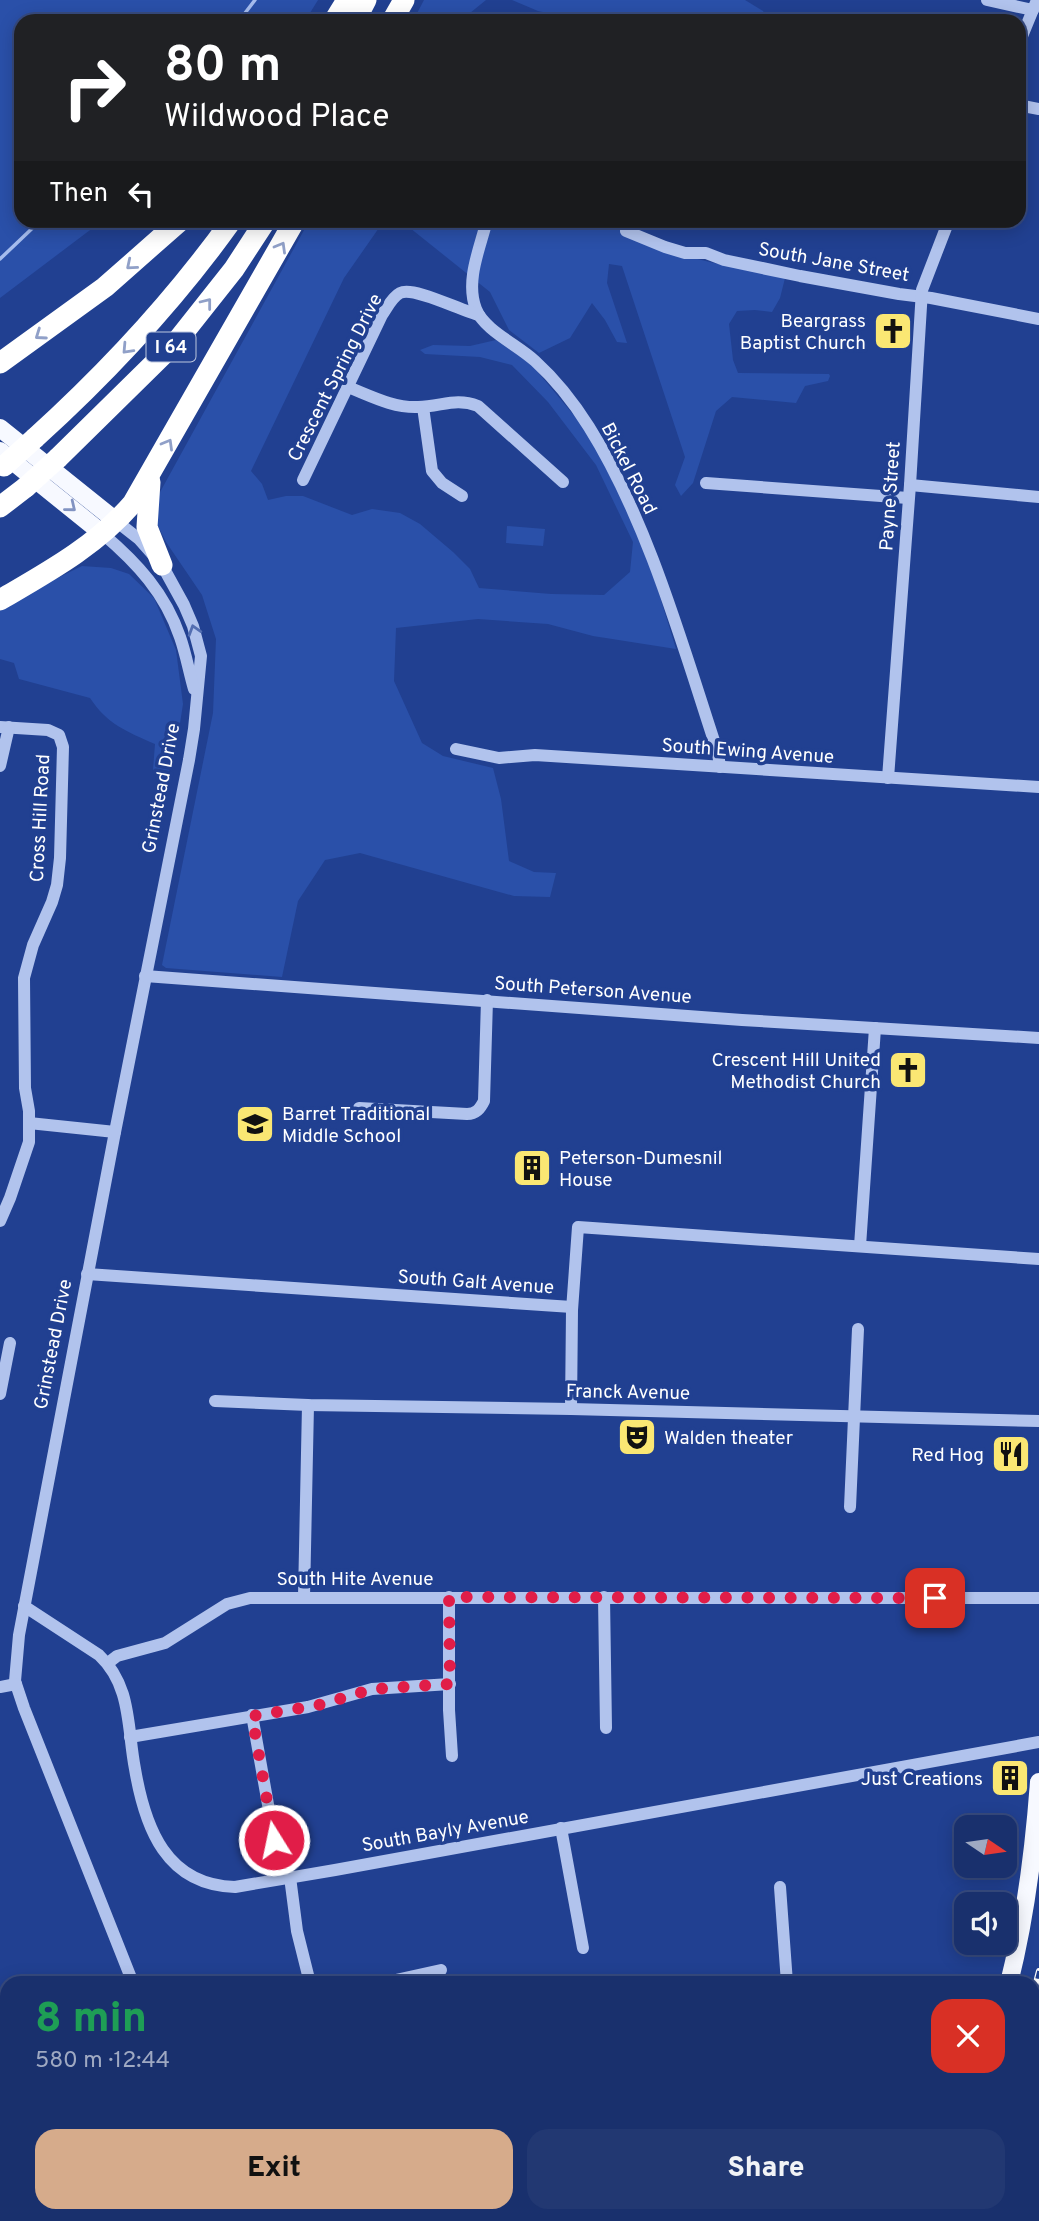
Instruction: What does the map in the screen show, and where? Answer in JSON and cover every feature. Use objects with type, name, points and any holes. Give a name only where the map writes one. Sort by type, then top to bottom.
[{"type":"highway","points":[[0,363],[105,287],[172,228]]},
{"type":"highway","name":"I 64","points":[[1,462],[35,438],[88,391],[166,306],[226,228]]},
{"type":"highway","name":"I 64","points":[[0,507],[58,458],[177,341],[234,269],[261,228]]},
{"type":"highway","points":[[0,600],[82,551],[133,503],[290,228]]},
{"type":"highway","points":[[153,471],[148,490],[147,527],[162,565]]},
{"type":"main road","name":"Grinstead Drive","points":[[0,428],[110,527]]},
{"type":"main road","name":"Grinstead Drive","points":[[1,462],[110,527]]},
{"type":"main road","points":[[1011,1976],[1022,1931],[1037,1843],[1039,1782]]},
{"type":"street","points":[[987,0],[1035,5],[1026,27]]},
{"type":"street","points":[[480,316],[472,293],[472,277],[485,228]]},
{"type":"street","name":"Payne Street","points":[[888,778],[922,297],[925,278],[946,228]]},
{"type":"street","name":"South Jane Street","points":[[626,231],[685,253],[706,253],[724,260],[1039,318]]},
{"type":"street","name":"Crescent Spring Drive","points":[[303,480],[382,315],[397,294],[408,290],[417,292],[480,316]]},
{"type":"street","name":"Bickel Road","points":[[480,316],[484,322],[524,351],[552,378],[578,411],[608,460],[646,545],[668,603],[718,753],[719,767]]},
{"type":"street","points":[[348,387],[383,402],[400,405],[423,407],[450,401],[478,406],[563,482]]},
{"type":"street","points":[[423,407],[432,471],[462,496]]},
{"type":"street","points":[[706,483],[1039,497]]},
{"type":"street","name":"Grinstead Drive","points":[[110,527],[139,539],[162,565],[184,605],[201,656],[189,760],[114,1132],[15,1660],[16,1684],[130,1976]]},
{"type":"street","name":"Grinstead Drive","points":[[110,527],[130,558],[152,581],[160,596],[181,638],[196,698]]},
{"type":"street","points":[[0,766],[5,727]]},
{"type":"street","name":"Cross Hill Road","points":[[5,727],[54,732],[61,738],[63,747],[57,886],[33,946],[24,978],[25,1088],[29,1123]]},
{"type":"street","name":"South Ewing Avenue","points":[[456,749],[499,758],[535,755],[1039,787]]},
{"type":"street","name":"South Peterson Avenue","points":[[145,976],[742,1020],[1039,1038]]},
{"type":"street","points":[[359,1108],[472,1114],[481,1108],[484,1101],[486,1000]]},
{"type":"street","points":[[860,1246],[875,1028]]},
{"type":"street","points":[[0,1222],[29,1142],[29,1123],[114,1132]]},
{"type":"street","name":"South Galt Avenue","points":[[87,1274],[572,1307],[578,1227],[1039,1259]]},
{"type":"street","points":[[571,1409],[572,1307]]},
{"type":"street","points":[[850,1507],[858,1329]]},
{"type":"street","points":[[0,1394],[10,1343]]},
{"type":"street","name":"Franck Avenue","points":[[215,1401],[1039,1421]]},
{"type":"street","points":[[304,1597],[308,1405]]},
{"type":"street","points":[[449,1597],[449,1710],[452,1756]]},
{"type":"street","points":[[604,1597],[606,1728]]},
{"type":"street","name":"South Hite Avenue","points":[[108,1663],[117,1656],[165,1643],[227,1604],[250,1598],[1039,1598]]},
{"type":"street","name":"South Bayly Avenue","points":[[24,1606],[108,1663],[124,1695],[138,1783],[159,1847],[178,1868],[191,1877],[222,1886],[235,1887],[1039,1742]]},
{"type":"street","points":[[0,1688],[16,1684]]},
{"type":"street","points":[[130,1737],[319,1705],[373,1689],[450,1684]]},
{"type":"street","points":[[252,1716],[279,1866]]},
{"type":"street","points":[[561,1828],[583,1948]]},
{"type":"street","points":[[290,1877],[297,1931],[308,1976]]},
{"type":"street","points":[[780,1887],[786,1976]]},
{"type":"street","points":[[414,1976],[441,1970]]},
{"type":"shaded area","points":[[0,0],[318,0],[309,14],[14,14],[14,228],[93,228],[0,298]]},
{"type":"shaded area","points":[[424,0],[486,0],[470,14],[417,14]]},
{"type":"shaded area","points":[[512,0],[745,0],[764,14],[553,14]]},
{"type":"shaded area","points":[[305,228],[379,228],[344,278],[251,471],[262,484],[268,500],[303,496],[352,515],[372,509],[400,513],[420,524],[453,552],[470,569],[479,588],[604,595],[630,572],[633,542],[596,465],[548,402],[512,365],[480,357],[425,354],[420,350],[433,345],[470,346],[496,340],[532,365],[582,425],[612,477],[646,551],[676,649],[593,636],[548,624],[478,619],[396,628],[394,681],[422,743],[443,756],[493,768],[501,799],[509,861],[534,872],[556,873],[550,897],[514,896],[360,853],[325,860],[298,901],[282,977],[166,968],[162,965],[213,713],[216,639],[202,595],[166,542],[156,522],[159,494]]},
{"type":"shaded area","points":[[410,228],[619,228],[664,250],[785,278],[780,298],[772,312],[737,311],[729,324],[733,360],[738,373],[830,376],[828,381],[805,386],[796,403],[732,397],[716,411],[693,483],[681,496],[675,485],[685,457],[622,266],[609,264],[607,283],[627,343],[617,342],[592,303],[570,338],[539,353],[509,330],[490,292]]},
{"type":"shaded area","points":[[507,526],[545,529],[543,546],[506,543]]},
{"type":"shaded area","points":[[82,566],[111,568],[129,574],[154,598],[176,650],[183,704],[174,762],[168,773],[153,770],[155,744],[111,721],[90,698],[19,679],[14,663],[0,659],[0,609]]},
{"type":"waterway","points":[[244,14],[255,0]]},
{"type":"waterway","points":[[0,259],[33,228]]},
{"type":"railway","points":[[1038,1976],[1039,1971]]},
{"type":"place","name":"Beargrass Baptist Church","points":[[893,331]]},
{"type":"place","name":"Crescent Hill United Methodist Church","points":[[908,1070]]},
{"type":"place","name":"Barret Traditional Middle School","points":[[255,1124]]},
{"type":"place","name":"Peterson-Dumesnil House","points":[[532,1168]]},
{"type":"place","name":"Walden theater","points":[[637,1437]]},
{"type":"place","name":"Red Hog","points":[[1011,1454]]},
{"type":"place","name":"Just Creations","points":[[1010,1778]]},
{"type":"route","points":[[274,1840],[252,1716],[319,1705],[373,1689],[450,1684],[449,1597],[935,1598]]}]
